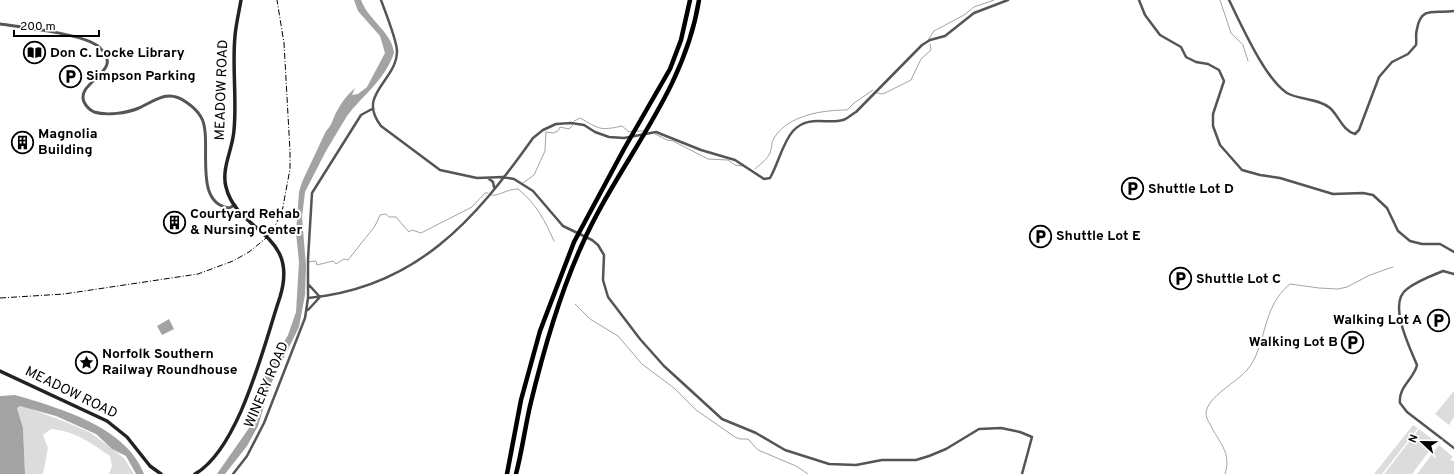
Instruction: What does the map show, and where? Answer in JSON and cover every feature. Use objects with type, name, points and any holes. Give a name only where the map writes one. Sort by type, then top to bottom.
[{"type":"highway","points":[[507,474],[521,400],[540,331],[574,242],[624,149],[663,83],[676,55],[685,25],[690,0]]},
{"type":"highway","points":[[516,474],[543,355],[558,304],[589,229],[671,86],[684,58],[693,29],[699,0]]},
{"type":"main road","name":"MEADOW ROAD","points":[[195,474],[208,464],[224,442],[244,406],[284,282],[283,265],[277,249],[235,205],[228,192],[225,176],[234,132],[235,37],[241,0]]},
{"type":"main road","name":"MEADOW ROAD","points":[[0,371],[108,421],[127,436],[150,466],[161,474]]},
{"type":"main road","points":[[0,376],[10,376]]},
{"type":"street","points":[[381,0],[397,50],[392,67],[373,100],[372,109],[375,118],[381,126],[412,148],[432,165],[451,173],[477,178],[503,177],[514,179],[533,191],[563,226],[592,240],[598,245],[604,255],[604,290],[613,305],[664,366],[722,419],[756,433],[785,450],[829,464],[842,465],[856,465],[882,460],[916,460],[946,449],[979,428],[1002,428],[1020,432],[1032,437],[1022,474]]},
{"type":"street","points":[[308,298],[337,294],[376,283],[415,262],[460,228],[534,138],[543,130],[556,124],[571,123],[584,125],[595,132],[609,137],[624,138],[656,132],[701,150],[735,160],[764,179],[770,178],[777,166],[787,139],[794,130],[806,123],[818,120],[843,120],[856,112],[922,46],[930,40],[946,36],[974,13],[1008,0]]},
{"type":"street","points":[[1139,0],[1145,15],[1160,35],[1181,47],[1186,57],[1219,70],[1224,81],[1213,114],[1213,126],[1220,145],[1242,170],[1280,178],[1333,194],[1363,193],[1373,195],[1387,208],[1398,231],[1410,241],[1422,244],[1440,244],[1454,252]]},
{"type":"street","points":[[1229,0],[1245,32],[1272,79],[1288,93],[1313,100],[1329,107],[1348,132],[1355,134],[1359,130],[1379,77],[1392,62],[1408,54],[1416,45],[1417,28],[1421,17],[1428,12],[1454,11]]},
{"type":"street","points":[[0,24],[59,33],[92,43],[100,47],[106,57],[106,68],[101,75],[85,88],[83,94],[84,103],[94,111],[106,113],[128,111],[139,108],[156,98],[169,95],[189,104],[198,112],[204,124],[206,180],[210,191],[215,200],[224,207],[229,208],[235,205]]},
{"type":"street","name":"WINERY ROAD","points":[[233,474],[247,456],[264,424],[307,311],[309,285],[308,259],[312,193],[361,115],[372,109]]},
{"type":"street","points":[[488,178],[493,182],[494,188]]},
{"type":"street","points":[[1454,274],[1443,271],[1405,289],[1400,299],[1399,312],[1417,365],[1413,376],[1402,389],[1400,403],[1407,412],[1454,448]]},
{"type":"street","points":[[309,285],[320,297]]},
{"type":"street","points":[[307,311],[320,297]]},
{"type":"shaded area","points":[[354,0],[361,0],[369,14],[389,39],[394,53],[385,71],[347,116],[326,151],[305,192],[302,217],[306,266],[305,295],[299,327],[270,386],[258,426],[247,446],[225,474],[217,474],[249,428],[266,373],[288,335],[296,312],[299,262],[296,233],[299,192],[302,182],[326,131],[341,105],[355,88],[352,95],[358,94],[367,87],[385,53],[380,36],[358,11]]},
{"type":"shaded area","points":[[169,319],[174,329],[162,335],[157,326]]},
{"type":"shaded area","points":[[1454,391],[1454,417],[1449,425],[1435,414]]},
{"type":"shaded area","points":[[15,395],[71,413],[107,432],[123,444],[135,458],[144,474],[136,474],[126,456],[112,449],[96,434],[56,416],[20,406],[17,408],[23,428],[25,474],[0,474],[0,396]]},
{"type":"shaded area","points":[[20,405],[91,433],[124,458],[134,474],[109,474],[112,466],[110,456],[89,442],[75,435],[60,430],[51,429],[43,435],[48,448],[43,474],[25,474],[23,428],[17,408]]},
{"type":"shaded area","points":[[1413,425],[1418,428],[1382,474],[1374,474]]},
{"type":"shaded area","points":[[1419,429],[1436,442],[1412,474],[1384,474]]},
{"type":"shaded area","points":[[1439,445],[1453,457],[1450,460],[1454,461],[1454,474],[1417,474]]},
{"type":"waterway","points":[[928,40],[934,31],[964,15],[974,7],[994,0]]},
{"type":"waterway","points":[[1220,0],[1231,33],[1243,45],[1248,61]]},
{"type":"waterway","points":[[877,93],[883,94],[911,80],[921,59],[931,50],[930,44]]},
{"type":"waterway","points":[[755,169],[767,158],[774,138],[780,130],[788,124],[807,115],[827,111],[847,110],[854,103],[873,90]]},
{"type":"waterway","points":[[574,121],[580,118],[592,125],[604,129],[622,126],[629,132],[633,131]]},
{"type":"waterway","points":[[523,183],[534,175],[545,151],[546,132],[553,133],[558,131],[560,127],[569,129],[573,125]]},
{"type":"waterway","points":[[636,131],[645,131]]},
{"type":"waterway","points":[[655,134],[667,140],[673,141],[708,159],[728,160],[735,165],[743,166]]},
{"type":"waterway","points":[[518,189],[535,206],[554,241]]},
{"type":"waterway","points":[[491,195],[518,189]]},
{"type":"waterway","points":[[308,262],[316,261],[317,265],[333,261],[336,264],[344,259],[348,260],[375,226],[380,215],[386,214],[389,217],[396,217],[409,232],[412,230],[421,233],[472,207],[485,193],[488,193]]},
{"type":"waterway","points":[[1225,474],[1227,466],[1226,454],[1207,419],[1206,413],[1211,401],[1242,375],[1253,361],[1269,315],[1281,293],[1290,284],[1319,288],[1338,289],[1347,287],[1370,275],[1393,267]]},
{"type":"waterway","points":[[575,304],[590,319],[618,336],[642,364],[674,388],[696,410],[735,437],[740,439],[748,439],[758,450],[796,466],[808,474]]},
{"type":"railway","points":[[0,298],[64,294],[198,274],[233,261],[249,252],[265,239],[274,228],[282,212],[290,169],[284,43],[277,0]]},
{"type":"place","name":"Don C. Locke Library","points":[[34,53]]},
{"type":"place","name":"Simpson Parking","points":[[70,76]]},
{"type":"place","name":"Magnolia Building","points":[[22,142]]},
{"type":"place","name":"Shuttle Lot D","points":[[1132,189]]},
{"type":"place","name":"Courtyard Rehab & Nursing Center","points":[[174,222]]},
{"type":"place","name":"Shuttle Lot E","points":[[1041,236]]},
{"type":"place","name":"Shuttle Lot C","points":[[1181,279]]},
{"type":"place","name":"Walking Lot A","points":[[1438,320]]},
{"type":"place","name":"Walking Lot B","points":[[1353,342]]},
{"type":"place","name":"Norfolk Southern Railway Roundhouse","points":[[87,362]]}]
